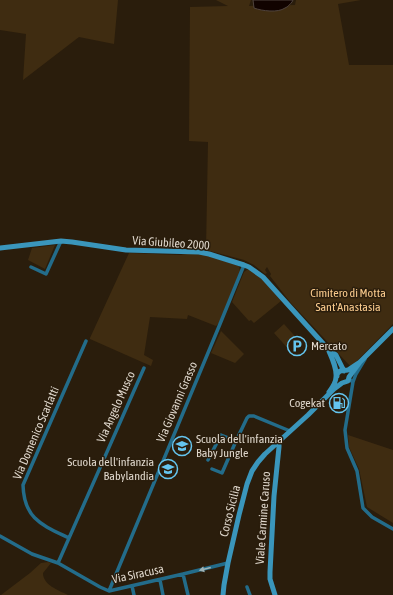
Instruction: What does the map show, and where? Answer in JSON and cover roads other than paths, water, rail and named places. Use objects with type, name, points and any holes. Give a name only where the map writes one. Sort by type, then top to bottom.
[{"type":"street","points":[[31,267],[46,274],[61,242]]},
{"type":"street","name":"Via Giubileo 2000","points":[[0,248],[72,242],[126,250],[199,252],[249,266],[263,277],[336,355],[345,371]]},
{"type":"street","name":"Via Giovanni Grasso","points":[[109,591],[244,265]]},
{"type":"street","points":[[327,396],[338,372],[352,368],[360,362],[393,329]]},
{"type":"street","name":"Via Domenico Scarlatti","points":[[69,538],[45,527],[38,522],[24,499],[24,485],[86,341]]},
{"type":"street","points":[[328,348],[334,361],[336,377],[338,381],[342,383],[350,380],[356,374],[367,355]]},
{"type":"street","points":[[360,362],[350,380],[345,430],[347,448],[357,471],[363,508],[372,517],[393,530]]},
{"type":"street","name":"Via Angelo Musco","points":[[58,563],[144,368]]},
{"type":"street","points":[[345,371],[350,380]]},
{"type":"street","name":"Corso Sicilia","points":[[223,595],[228,563],[249,478],[258,462],[265,454],[342,383]]},
{"type":"street","points":[[212,469],[222,473],[249,416],[254,416],[290,431]]},
{"type":"street","points":[[208,460],[221,435],[236,441]]},
{"type":"street","name":"Viale Carmine Caruso","points":[[275,595],[270,579],[270,572],[274,496],[279,442]]},
{"type":"street","name":"Via Siracusa","points":[[0,536],[32,554],[58,563],[109,591],[228,563]]},
{"type":"street","points":[[183,574],[188,595]]},
{"type":"street","points":[[160,580],[163,595]]},
{"type":"street","points":[[132,586],[134,595]]},
{"type":"street","points":[[247,587],[250,595]]},
{"type":"place","name":"Mercato","points":[[297,346]]},
{"type":"place","name":"Cogekat","points":[[339,403]]},
{"type":"place","name":"Scuola dell'infanzia Baby Jungle","points":[[182,446]]},
{"type":"place","name":"Scuola dell'infanzia Babylandia","points":[[168,469]]},
{"type":"park label","name":"Cimitero di Motta Sant'Anastasia","points":[[348,300]]}]
